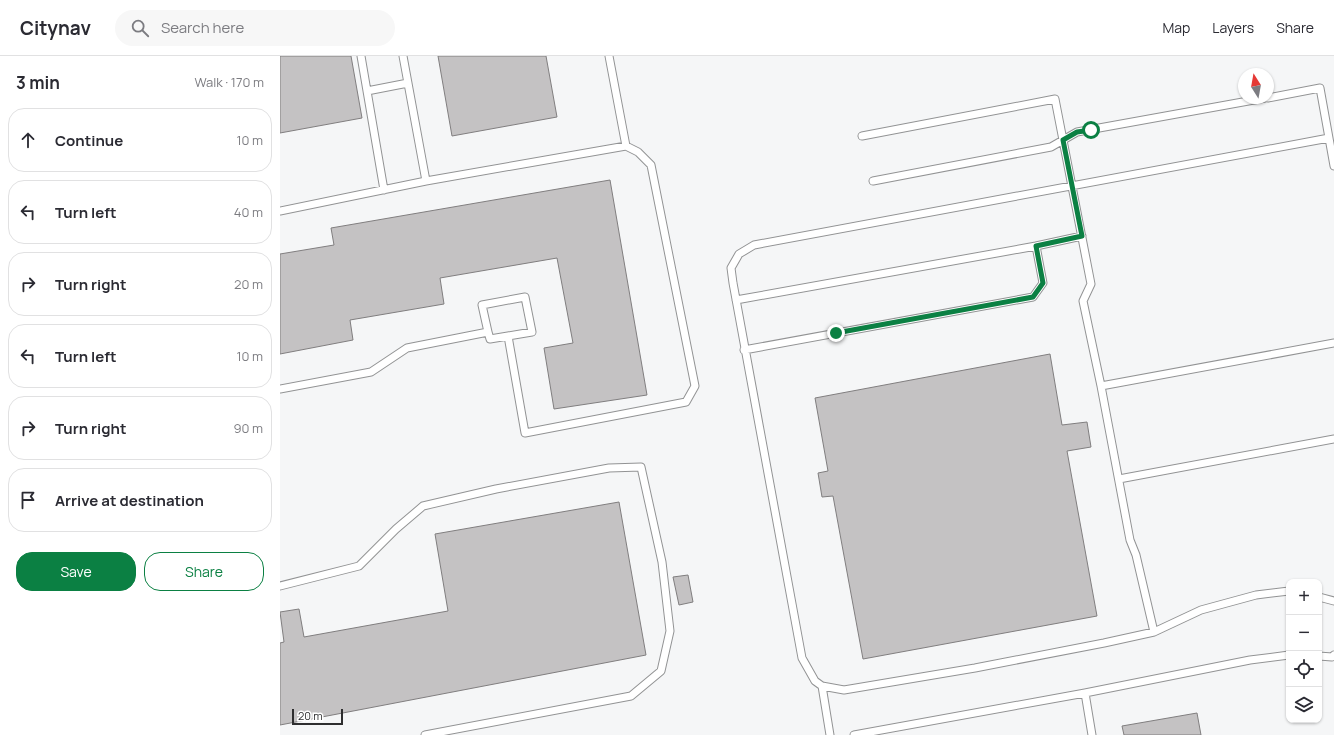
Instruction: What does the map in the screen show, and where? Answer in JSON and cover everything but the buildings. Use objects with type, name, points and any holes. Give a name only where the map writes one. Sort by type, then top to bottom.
[{"type":"lane","points":[[361,56],[384,190]]},
{"type":"lane","points":[[403,56],[426,181]]},
{"type":"lane","points":[[609,56],[626,146]]},
{"type":"lane","points":[[367,91],[408,83]]},
{"type":"lane","points":[[1274,97],[1320,88],[1334,166]]},
{"type":"lane","points":[[862,136],[1055,99],[1091,284],[1083,302],[1101,386],[1130,540],[1136,555],[1154,632]]},
{"type":"lane","points":[[873,181],[1051,147],[1077,132],[1238,103]]},
{"type":"lane","points":[[1286,591],[1256,595],[1201,610],[1154,632],[1104,643],[975,668],[844,690],[822,686],[815,681],[802,658],[744,350],[731,268],[739,254],[754,245],[1329,138]]},
{"type":"lane","points":[[280,211],[426,181],[626,146],[638,152],[651,165],[695,386],[686,402],[525,433],[508,336]]},
{"type":"lane","points":[[736,300],[1036,246],[1082,236]]},
{"type":"lane","points":[[744,350],[1033,297],[1043,283],[1036,246]]},
{"type":"lane","points":[[525,297],[532,332],[490,339],[488,332],[482,305],[525,297]]},
{"type":"lane","points":[[280,389],[371,372],[407,348],[488,332]]},
{"type":"lane","points":[[1101,386],[1334,343]]},
{"type":"lane","points":[[1119,479],[1334,439]]},
{"type":"lane","points":[[280,586],[359,566],[396,529],[423,506],[496,489],[609,468],[641,467],[662,562],[670,631],[661,671],[631,696],[425,735]]},
{"type":"lane","points":[[1322,599],[1334,601]]},
{"type":"lane","points":[[854,735],[1250,660],[1286,655]]},
{"type":"lane","points":[[1322,656],[1333,656]]},
{"type":"lane","points":[[822,686],[830,735]]},
{"type":"lane","points":[[1085,692],[1092,735]]},
{"type":"route","points":[[836,333],[1033,297],[1043,283],[1036,246],[1082,236],[1063,140],[1077,132],[1091,130]]}]
